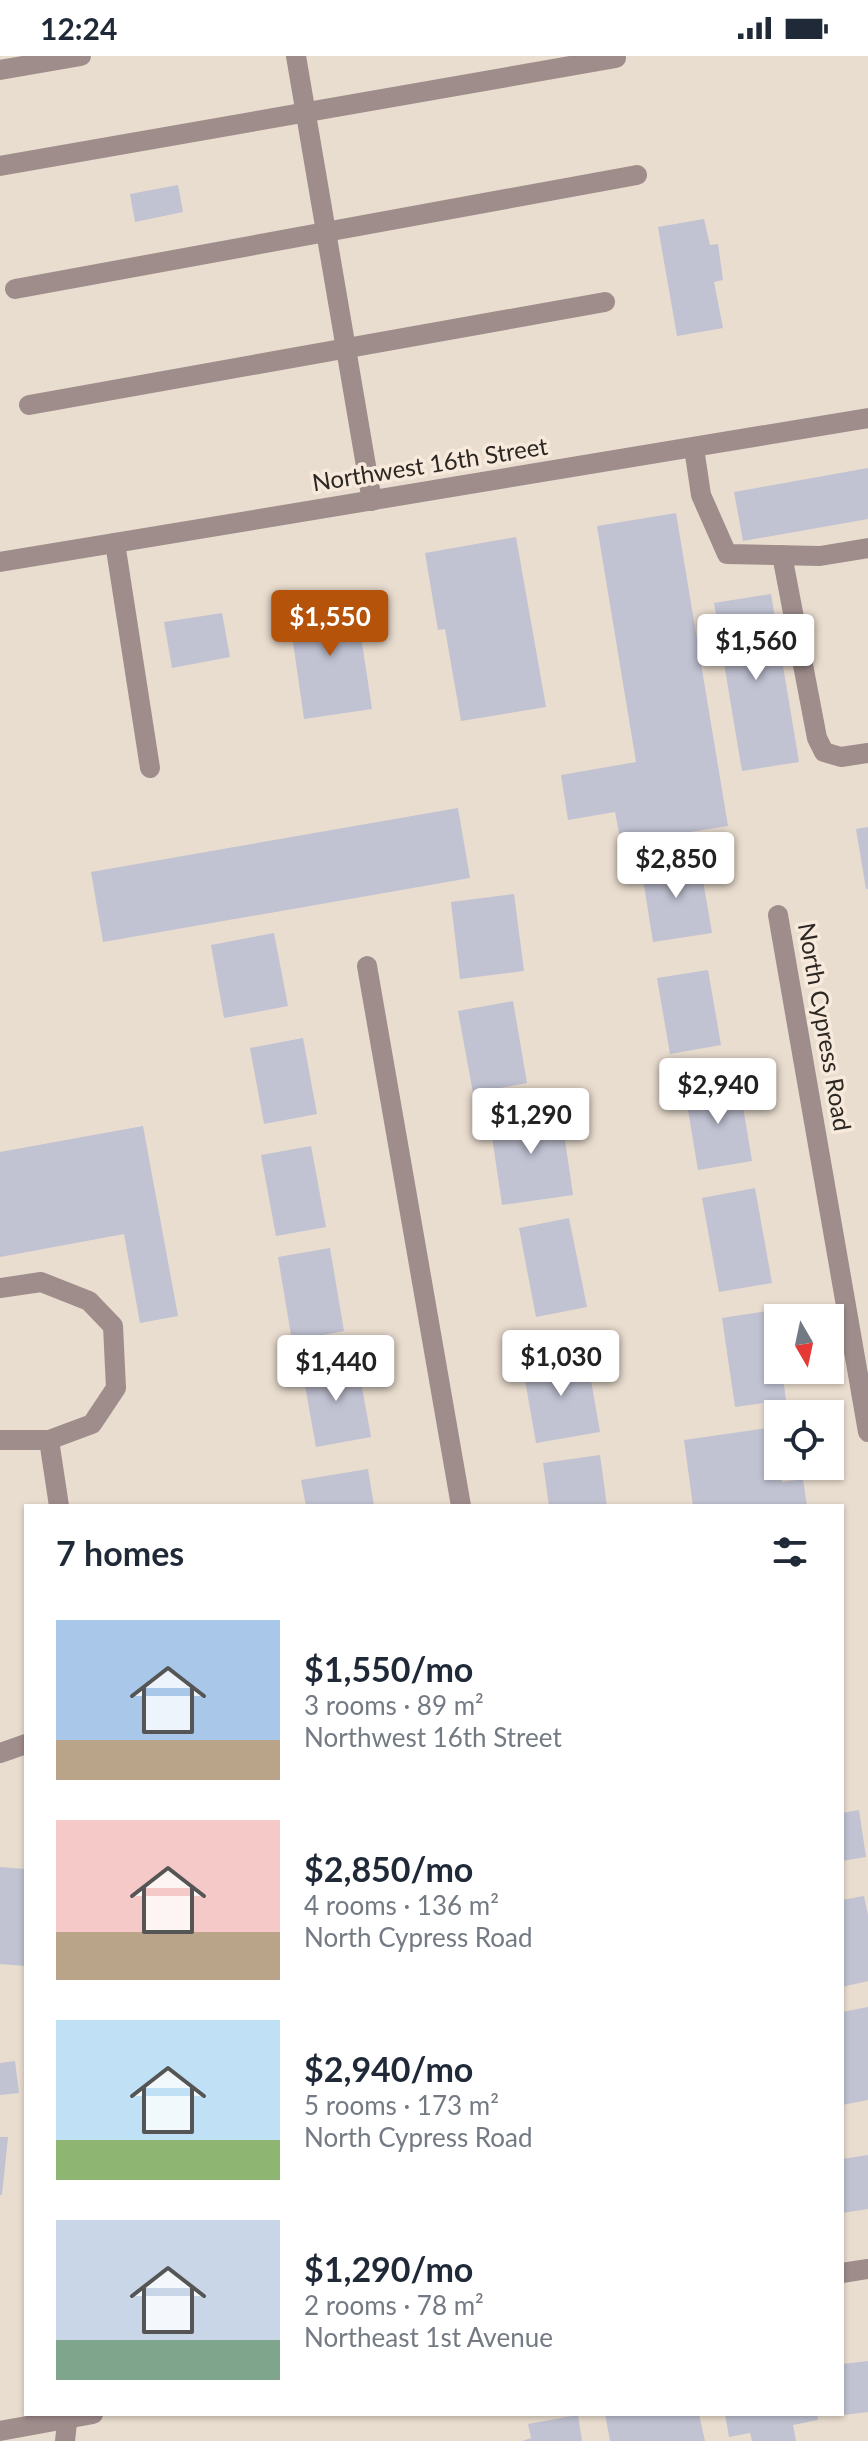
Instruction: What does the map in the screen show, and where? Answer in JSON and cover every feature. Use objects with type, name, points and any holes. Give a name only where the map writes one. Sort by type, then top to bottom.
[{"type":"street","points":[[0,70],[81,56]]},
{"type":"street","points":[[296,56],[372,501]]},
{"type":"street","points":[[0,166],[616,58]]},
{"type":"street","points":[[15,289],[637,175]]},
{"type":"street","points":[[29,405],[605,302]]},
{"type":"street","name":"Northwest 16th Street","points":[[0,562],[868,418]]},
{"type":"street","points":[[694,448],[701,495],[727,554],[820,556],[868,548]]},
{"type":"street","points":[[115,543],[150,768]]},
{"type":"street","points":[[782,555],[817,738],[824,752],[841,757],[868,753]]},
{"type":"street","name":"North Cypress Road","points":[[778,915],[868,1432]]},
{"type":"street","points":[[367,966],[461,1504]]},
{"type":"street","points":[[0,1288],[41,1282],[89,1301],[113,1326],[116,1388],[92,1424],[49,1440],[0,1440]]},
{"type":"street","points":[[49,1440],[59,1504]]},
{"type":"street","points":[[0,1753],[24,1745]]},
{"type":"street","points":[[844,2273],[868,2269]]},
{"type":"street","points":[[0,2431],[68,2417],[65,2441]]},
{"type":"building","points":[[178,185],[183,212],[135,222],[130,194]]},
{"type":"building","points":[[704,219],[710,245],[718,244],[723,280],[714,282],[723,328],[677,336],[658,227]]},
{"type":"building","points":[[868,468],[868,519],[743,541],[734,492]]},
{"type":"building","points":[[676,513],[728,826],[621,843],[615,812],[568,820],[561,775],[636,762],[597,526]]},
{"type":"building","points":[[516,537],[546,707],[461,721],[445,629],[438,630],[425,553]]},
{"type":"building","points":[[771,594],[799,762],[742,771],[714,603]]},
{"type":"building","points":[[355,597],[372,709],[304,719],[288,607]]},
{"type":"building","points":[[222,613],[230,657],[172,668],[164,622]]},
{"type":"building","points":[[458,808],[470,878],[103,942],[91,872]]},
{"type":"building","points":[[868,827],[868,889],[866,889],[856,829]]},
{"type":"building","points":[[699,857],[712,933],[653,942],[641,866]]},
{"type":"building","points":[[514,894],[524,971],[460,979],[451,902]]},
{"type":"building","points":[[274,933],[288,1006],[224,1018],[211,945]]},
{"type":"building","points":[[708,970],[721,1045],[670,1054],[657,978]]},
{"type":"building","points":[[513,1001],[527,1083],[473,1093],[458,1011]]},
{"type":"building","points":[[303,1038],[317,1114],[264,1124],[250,1048]]},
{"type":"building","points":[[739,1083],[752,1161],[698,1170],[685,1092]]},
{"type":"building","points":[[560,1106],[573,1195],[502,1205],[489,1116]]},
{"type":"building","points":[[143,1126],[178,1316],[140,1323],[124,1234],[0,1257],[0,1152]]},
{"type":"building","points":[[311,1146],[326,1227],[276,1236],[261,1155]]},
{"type":"building","points":[[755,1188],[772,1283],[719,1292],[702,1198]]},
{"type":"building","points":[[569,1218],[587,1307],[536,1317],[519,1228]]},
{"type":"building","points":[[330,1248],[344,1331],[292,1341],[278,1257]]},
{"type":"building","points":[[764,1311],[764,1384],[784,1384],[786,1400],[764,1400],[764,1403],[735,1407],[722,1318]]},
{"type":"building","points":[[586,1352],[600,1432],[536,1443],[522,1363]]},
{"type":"building","points":[[357,1360],[371,1437],[316,1447],[302,1369]]},
{"type":"building","points":[[764,1429],[764,1480],[803,1480],[807,1504],[693,1504],[684,1440]]},
{"type":"building","points":[[600,1455],[607,1504],[549,1504],[543,1463]]},
{"type":"building","points":[[368,1469],[374,1504],[306,1504],[301,1480]]},
{"type":"building","points":[[859,1810],[866,1857],[844,1861],[844,1813]]},
{"type":"building","points":[[0,1867],[24,1869],[24,1966],[0,1964]]},
{"type":"building","points":[[864,1896],[868,1915],[868,1981],[844,1987],[844,1900]]},
{"type":"building","points":[[868,2007],[868,2100],[844,2105],[844,2012]]},
{"type":"building","points":[[15,2061],[19,2093],[0,2095],[0,2063]]},
{"type":"building","points":[[0,2137],[8,2137],[2,2195],[0,2195]]},
{"type":"building","points":[[868,2155],[868,2209],[844,2213],[844,2159]]},
{"type":"building","points":[[868,2361],[868,2412],[844,2415],[844,2364]]},
{"type":"building","points":[[578,2416],[582,2441],[522,2441],[531,2438],[528,2424]]},
{"type":"building","points":[[605,2416],[699,2416],[705,2441],[610,2441]]},
{"type":"building","points":[[725,2416],[817,2416],[818,2420],[793,2425],[796,2441],[752,2441],[750,2433],[729,2437]]}]
